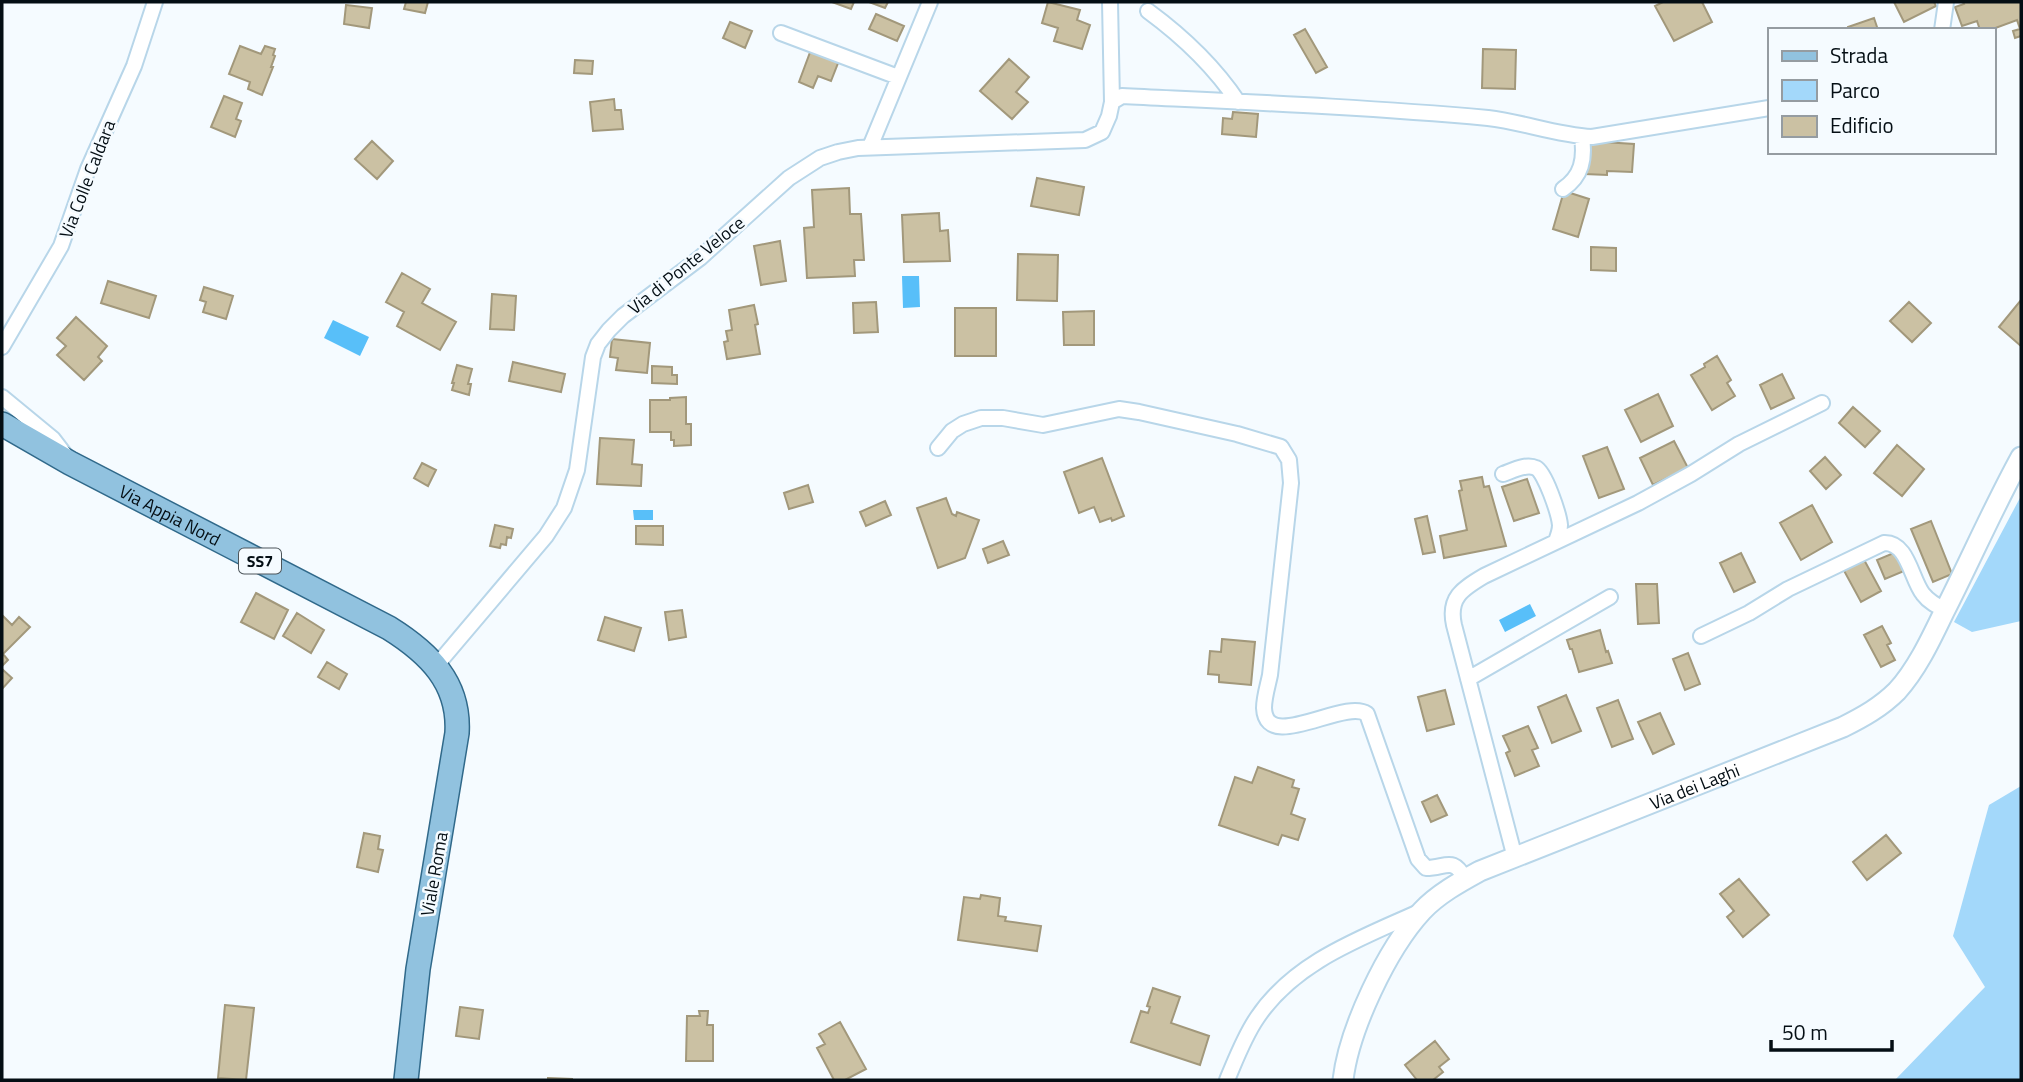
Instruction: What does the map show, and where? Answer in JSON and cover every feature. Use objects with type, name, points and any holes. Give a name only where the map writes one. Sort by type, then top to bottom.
[{"type":"main road","name":"Via Appia Nord","points":[[2,425],[70,463],[380,623],[411,643],[438,669]]},
{"type":"main road","name":"Via dei Laghi","points":[[1343,1080],[1350,1048],[1375,985],[1407,929],[1423,910],[1443,894],[1465,879],[1515,858],[1819,737],[1867,715],[1885,701],[1902,685],[1919,659],[2021,457]]},
{"type":"main road","name":"Viale Roma","points":[[406,1080],[418,969],[457,733],[454,699],[438,669]]},
{"type":"street","name":"Via di Ponte Veloce","points":[[438,669],[545,537],[564,508],[577,470],[593,357],[608,330],[694,263],[785,181],[831,154],[870,147],[1085,140],[1102,132],[1116,95],[1110,2]]},
{"type":"street","points":[[1942,28],[1946,2]]},
{"type":"street","name":"Via Colle Caldara","points":[[2,347],[61,246],[88,169],[134,65],[153,3]]},
{"type":"street","points":[[870,147],[927,3]]},
{"type":"street","points":[[1148,11],[1188,44],[1238,102]]},
{"type":"street","points":[[781,33],[898,77]]},
{"type":"street","points":[[1116,95],[1490,118],[1582,137],[1607,136],[1768,108]]},
{"type":"street","points":[[1563,189],[1581,169],[1582,137]]},
{"type":"street","points":[[2,397],[53,439],[70,463]]},
{"type":"street","points":[[1515,858],[1453,620],[1455,600],[1462,591],[1483,576],[1637,503],[1739,444],[1822,403]]},
{"type":"street","points":[[938,448],[951,431],[981,418],[1003,418],[1043,425],[1119,409],[1237,434],[1281,447],[1289,460],[1291,483],[1270,675],[1264,706],[1267,717],[1275,725],[1287,727],[1352,710],[1367,714],[1418,859],[1426,867],[1454,865],[1465,879]]},
{"type":"street","points":[[1503,474],[1526,466],[1540,470],[1559,519],[1556,541]]},
{"type":"street","points":[[1701,636],[1749,613],[1788,589],[1884,543],[1899,548],[1923,595],[1931,603],[1945,610]]},
{"type":"street","points":[[1468,679],[1610,597]]},
{"type":"street","points":[[1227,1080],[1256,1020],[1289,982],[1330,953],[1423,910]]},
{"type":"green space","points":[[2021,496],[2021,621],[1972,632],[1954,622]]},
{"type":"green space","points":[[2021,786],[2021,1080],[1895,1080],[1985,987],[1953,936],[1989,805]]},
{"type":"shaded area","points":[[902,276],[919,276],[920,307],[903,308]]},
{"type":"shaded area","points":[[333,320],[369,337],[360,356],[324,338]]},
{"type":"shaded area","points":[[633,510],[653,510],[653,520],[634,520]]},
{"type":"shaded area","points":[[1530,604],[1536,616],[1505,632],[1499,620]]},
{"type":"building","points":[[406,2],[428,2],[425,13],[404,9]]},
{"type":"building","points":[[832,2],[854,2],[851,9]]},
{"type":"building","points":[[869,2],[888,2],[885,8]]},
{"type":"building","points":[[1048,2],[1080,10],[1077,20],[1090,25],[1082,49],[1054,41],[1058,28],[1042,23]]},
{"type":"building","points":[[1663,2],[1702,2],[1712,22],[1674,41],[1655,6]]},
{"type":"building","points":[[1894,2],[1934,2],[1936,6],[1904,22]]},
{"type":"building","points":[[1963,2],[2021,2],[2021,36],[2015,38],[2013,31],[2020,29],[2017,20],[1995,28],[1979,28],[1977,21],[1962,26],[1955,7],[1964,4]]},
{"type":"building","points":[[346,5],[372,8],[369,28],[344,24]]},
{"type":"building","points":[[876,14],[904,26],[897,41],[869,29]]},
{"type":"building","points":[[1874,18],[1877,28],[1848,28]]},
{"type":"building","points":[[730,22],[752,31],[745,48],[723,38]]},
{"type":"building","points":[[1305,29],[1327,67],[1316,73],[1294,35]]},
{"type":"building","points":[[240,46],[261,54],[265,46],[275,49],[273,67],[262,95],[248,89],[250,82],[229,74]]},
{"type":"building","points":[[812,47],[840,58],[831,81],[818,76],[813,88],[799,82]]},
{"type":"building","points":[[1483,49],[1516,50],[1515,89],[1482,88]]},
{"type":"building","points":[[1009,59],[1029,77],[1016,92],[1028,102],[1012,119],[980,91]]},
{"type":"building","points":[[575,60],[593,61],[592,74],[574,73]]},
{"type":"building","points":[[224,96],[242,103],[236,119],[241,121],[235,137],[211,127]]},
{"type":"building","points":[[614,99],[615,110],[621,110],[623,129],[593,131],[590,102]]},
{"type":"building","points":[[1233,112],[1258,114],[1256,137],[1222,134],[1223,118],[1232,119]]},
{"type":"building","points":[[372,141],[393,161],[377,179],[355,159]]},
{"type":"building","points":[[1587,141],[1634,144],[1632,172],[1585,174]]},
{"type":"building","points":[[1037,178],[1084,187],[1079,215],[1031,206]]},
{"type":"building","points":[[849,188],[850,214],[861,214],[864,260],[854,260],[855,276],[807,278],[804,228],[814,227],[812,190]]},
{"type":"building","points":[[1564,191],[1589,199],[1578,237],[1553,229]]},
{"type":"building","points":[[939,213],[940,231],[948,230],[950,261],[904,262],[902,215]]},
{"type":"building","points":[[780,241],[786,281],[761,285],[754,246]]},
{"type":"building","points":[[1591,247],[1616,248],[1616,271],[1591,270]]},
{"type":"building","points":[[1018,254],[1058,255],[1057,301],[1017,300]]},
{"type":"building","points":[[402,273],[430,289],[422,303],[456,322],[440,350],[397,326],[404,312],[386,302]]},
{"type":"building","points":[[108,281],[156,296],[149,318],[101,303]]},
{"type":"building","points":[[204,287],[233,296],[226,319],[203,312],[206,302],[200,300]]},
{"type":"building","points":[[492,294],[516,296],[514,330],[490,329]]},
{"type":"building","points":[[2021,300],[2021,346],[1999,327]]},
{"type":"building","points":[[876,302],[878,332],[854,333],[853,303]]},
{"type":"building","points":[[1909,302],[1931,323],[1912,342],[1890,321]]},
{"type":"building","points":[[754,305],[760,354],[727,359],[724,342],[728,341],[726,331],[732,330],[729,310]]},
{"type":"building","points":[[955,308],[996,308],[996,356],[955,356]]},
{"type":"building","points":[[1094,311],[1094,345],[1064,345],[1063,312]]},
{"type":"building","points":[[76,317],[107,346],[98,357],[102,361],[84,380],[57,355],[66,346],[57,338]]},
{"type":"building","points":[[612,339],[650,343],[647,373],[616,370],[618,358],[610,357]]},
{"type":"building","points":[[1717,356],[1731,380],[1727,383],[1735,396],[1712,410],[1691,375]]},
{"type":"building","points":[[513,362],[565,374],[561,392],[509,381]]},
{"type":"building","points":[[457,365],[472,369],[468,384],[471,384],[469,395],[452,390]]},
{"type":"building","points":[[652,366],[672,367],[672,375],[677,375],[677,384],[652,383]]},
{"type":"building","points":[[1782,374],[1794,398],[1771,409],[1760,385]]},
{"type":"building","points":[[1658,394],[1673,426],[1641,442],[1625,410]]},
{"type":"building","points":[[686,397],[686,424],[691,424],[691,445],[674,446],[671,432],[650,432],[650,400]]},
{"type":"building","points":[[1853,407],[1880,431],[1865,447],[1839,423]]},
{"type":"building","points":[[600,438],[634,440],[632,464],[642,465],[641,486],[597,484]]},
{"type":"building","points":[[1674,441],[1688,468],[1653,485],[1640,458]]},
{"type":"building","points":[[1897,445],[1924,469],[1902,496],[1874,473]]},
{"type":"building","points":[[1607,447],[1624,489],[1599,498],[1583,456]]},
{"type":"building","points":[[1825,457],[1841,475],[1826,489],[1810,471]]},
{"type":"building","points":[[1102,458],[1124,516],[1100,522],[1094,507],[1079,513],[1064,472]]},
{"type":"building","points":[[422,463],[436,470],[428,486],[414,478]]},
{"type":"building","points":[[1482,477],[1484,487],[1489,486],[1506,546],[1444,558],[1440,536],[1467,530],[1459,491],[1462,490],[1460,481]]},
{"type":"building","points":[[1527,479],[1539,513],[1514,521],[1502,487]]},
{"type":"building","points":[[808,485],[813,502],[789,509],[784,493]]},
{"type":"building","points":[[946,498],[952,514],[956,516],[957,512],[979,520],[965,558],[938,568],[917,508]]},
{"type":"building","points":[[885,501],[891,515],[866,526],[860,512]]},
{"type":"building","points":[[1812,505],[1832,542],[1801,560],[1780,523]]},
{"type":"building","points":[[1427,516],[1435,552],[1423,554],[1415,519]]},
{"type":"building","points":[[1931,521],[1952,574],[1933,582],[1911,529]]},
{"type":"building","points":[[495,525],[513,529],[511,538],[507,537],[506,545],[501,544],[500,548],[490,546]]},
{"type":"building","points":[[636,526],[663,526],[663,545],[636,544]]},
{"type":"building","points":[[1003,541],[1009,555],[988,563],[983,549]]},
{"type":"building","points":[[1896,552],[1904,571],[1885,579],[1877,560]]},
{"type":"building","points":[[1741,553],[1755,582],[1734,592],[1720,563]]},
{"type":"building","points":[[1862,556],[1881,591],[1861,602],[1842,567]]},
{"type":"building","points":[[1636,584],[1657,584],[1659,623],[1638,624]]},
{"type":"building","points":[[256,593],[288,610],[274,639],[241,622]]},
{"type":"building","points":[[682,610],[686,637],[669,640],[665,612]]},
{"type":"building","points":[[297,613],[324,630],[311,653],[283,636]]},
{"type":"building","points":[[2,615],[12,625],[19,617],[30,627],[3,654],[8,660],[2,666]]},
{"type":"building","points":[[605,617],[641,628],[634,651],[598,640]]},
{"type":"building","points":[[1882,626],[1891,643],[1887,645],[1895,660],[1881,667],[1864,635]]},
{"type":"building","points":[[1600,630],[1612,663],[1579,672],[1567,640]]},
{"type":"building","points":[[1222,639],[1255,642],[1251,685],[1219,682],[1219,675],[1208,674],[1210,651],[1221,652]]},
{"type":"building","points":[[1688,653],[1700,684],[1685,690],[1673,659]]},
{"type":"building","points":[[327,662],[347,674],[339,689],[318,677]]},
{"type":"building","points":[[2,669],[12,678],[2,689]]},
{"type":"building","points":[[1445,690],[1454,724],[1427,731],[1418,697]]},
{"type":"building","points":[[1566,695],[1581,731],[1552,743],[1538,707]]},
{"type":"building","points":[[1618,700],[1633,739],[1612,747],[1597,708]]},
{"type":"building","points":[[1660,713],[1674,744],[1653,754],[1638,722]]},
{"type":"building","points":[[1528,726],[1538,748],[1532,750],[1539,766],[1515,776],[1506,753],[1510,751],[1503,736]]},
{"type":"building","points":[[1258,767],[1294,780],[1292,787],[1299,789],[1291,814],[1305,819],[1298,840],[1282,835],[1278,845],[1219,825],[1235,777],[1252,783]]},
{"type":"building","points":[[1437,795],[1447,815],[1431,822],[1422,802]]},
{"type":"building","points":[[364,833],[380,836],[378,849],[383,850],[378,872],[357,867]]},
{"type":"building","points":[[1886,835],[1901,853],[1867,880],[1853,862]]},
{"type":"building","points":[[1739,879],[1769,915],[1743,937],[1727,917],[1734,911],[1720,894]]},
{"type":"building","points":[[981,895],[1000,898],[998,916],[1006,917],[1005,921],[1041,926],[1037,951],[958,940],[964,897],[980,899]]},
{"type":"building","points":[[1153,988],[1180,997],[1171,1023],[1209,1036],[1200,1065],[1131,1042],[1141,1011],[1148,1013],[1150,1007],[1147,1006]]},
{"type":"building","points":[[225,1005],[254,1008],[246,1080],[218,1078]]},
{"type":"building","points":[[460,1007],[483,1010],[479,1039],[456,1036]]},
{"type":"building","points":[[699,1011],[708,1011],[707,1025],[713,1025],[713,1061],[686,1061],[687,1016],[700,1016]]},
{"type":"building","points":[[840,1022],[866,1069],[845,1080],[834,1080],[817,1048],[825,1044],[819,1034]]},
{"type":"building","points":[[1435,1041],[1449,1059],[1439,1067],[1443,1072],[1433,1080],[1417,1080],[1405,1065]]},
{"type":"building","points":[[572,1079],[572,1080],[548,1080]]}]
